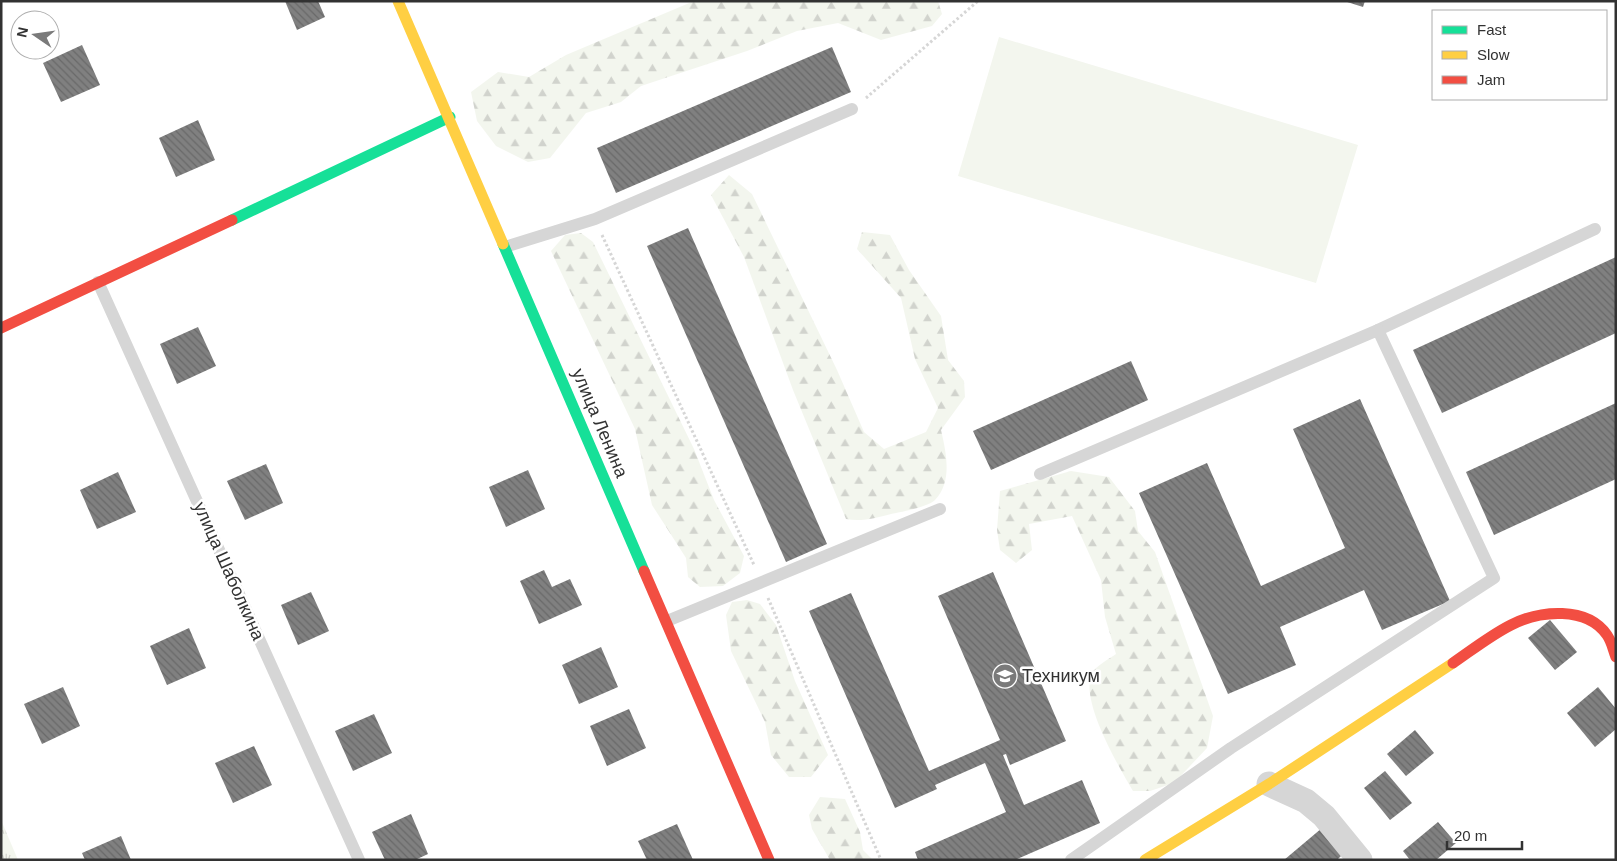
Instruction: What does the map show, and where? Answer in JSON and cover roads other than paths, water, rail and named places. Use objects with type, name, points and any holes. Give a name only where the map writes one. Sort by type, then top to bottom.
[{"type":"street","name":"улица Ленина","points":[[398,1],[769,860]]},
{"type":"street","points":[[1,328],[450,118]]},
{"type":"street","points":[[1145,860],[1269,784],[1512,624],[1546,613],[1568,613],[1590,619],[1607,634],[1616,657]]},
{"type":"street","points":[[1269,784],[1306,801],[1324,816],[1360,860]]},
{"type":"lane","points":[[505,247],[595,219],[852,110]]},
{"type":"lane","points":[[1040,474],[1378,330],[1595,229]]},
{"type":"lane","name":"улица Шаболкина","points":[[98,282],[359,860]]},
{"type":"lane","points":[[1071,860],[1231,748],[1494,578],[1378,330]]},
{"type":"lane","points":[[666,621],[940,509]]},
{"type":"place","name":"Техникум","points":[[1005,676]]}]
